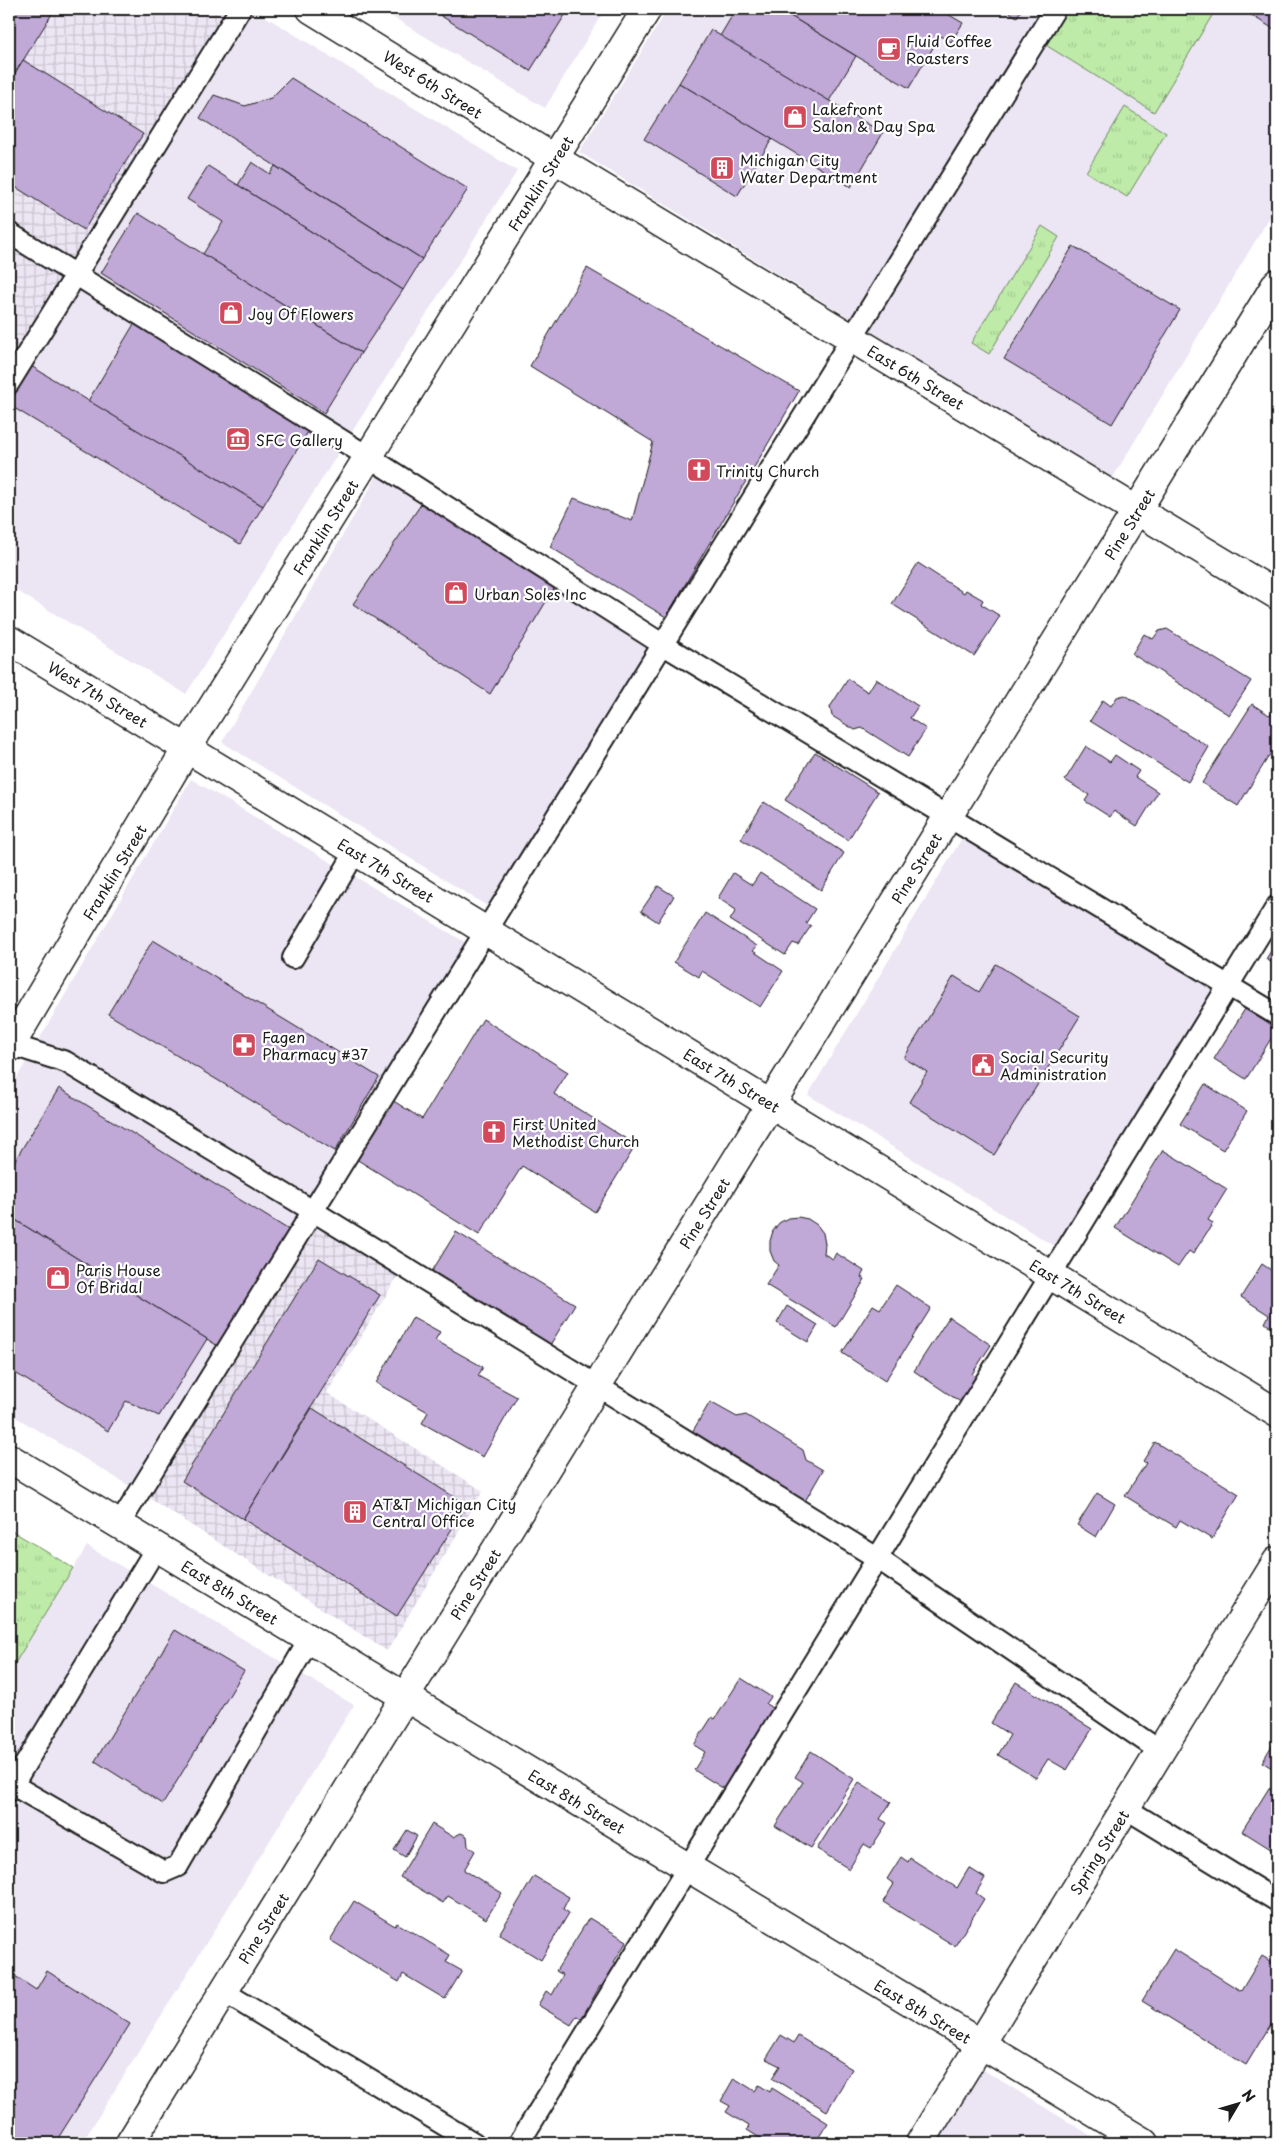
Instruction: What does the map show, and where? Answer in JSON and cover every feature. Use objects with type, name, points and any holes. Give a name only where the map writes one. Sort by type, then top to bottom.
[{"type":"street","name":"West 6th Street","points":[[310,9],[555,160]]},
{"type":"street","name":"Franklin Street","points":[[9,1046],[187,748],[555,160],[647,9]]},
{"type":"street","name":"East 6th Street","points":[[555,160],[1277,595]]},
{"type":"street","name":"Pine Street","points":[[130,2143],[1277,283]]},
{"type":"street","name":"West 7th Street","points":[[9,640],[187,748]]},
{"type":"street","name":"East 7th Street","points":[[187,748],[1277,1413]]},
{"type":"street","name":"East 8th Street","points":[[9,1458],[1145,2143]]},
{"type":"street","name":"Spring Street","points":[[920,2143],[1277,1561]]},
{"type":"lane","points":[[9,384],[240,9]]},
{"type":"lane","points":[[119,1525],[1055,9]]},
{"type":"lane","points":[[9,233],[369,457],[662,644],[1277,1015]]},
{"type":"lane","points":[[292,958],[356,851]]},
{"type":"lane","points":[[518,2143],[688,1869],[1050,1274],[1277,906]]},
{"type":"lane","points":[[9,1046],[66,1062],[313,1211],[877,1558],[1160,1751]]},
{"type":"lane","points":[[156,1548],[11,1788],[164,1872],[178,1866],[309,1640]]},
{"type":"lane","points":[[1125,1808],[1277,1901]]},
{"type":"lane","points":[[224,1992],[474,2143]]},
{"type":"shaded area","points":[[9,9],[240,9],[9,383]]},
{"type":"shaded area","points":[[240,9],[253,9],[517,171],[186,694],[9,586],[9,384]]},
{"type":"shaded area","points":[[379,9],[605,9],[545,108]]},
{"type":"shaded area","points":[[668,9],[1277,9],[1277,205],[1112,479],[579,152]]},
{"type":"shaded area","points":[[383,466],[662,644],[497,912],[222,742]]},
{"type":"shaded area","points":[[191,779],[475,948],[138,1491],[9,1413],[9,1091]]},
{"type":"shaded area","points":[[968,828],[1228,986],[1064,1252],[808,1095]]},
{"type":"shaded area","points":[[313,1211],[403,1267],[327,1393],[483,1491],[387,1651],[138,1491]]},
{"type":"shaded area","points":[[87,1546],[354,1705],[82,2143],[9,2143],[9,1673]]},
{"type":"shaded area","points":[[975,2065],[1103,2143],[928,2143]]},
{"type":"green space","points":[[1065,9],[1216,9],[1154,112],[1044,44]]},
{"type":"green space","points":[[1125,107],[1166,133],[1127,197],[1086,172]]},
{"type":"green space","points":[[1042,226],[1059,237],[989,354],[971,343]]},
{"type":"green space","points":[[9,1529],[73,1568],[9,1673]]},
{"type":"building","points":[[9,9],[55,9],[9,83]]},
{"type":"building","points":[[430,9],[555,9],[565,15],[530,71]]},
{"type":"building","points":[[555,9],[568,9],[565,15]]},
{"type":"building","points":[[736,9],[779,9],[856,56],[829,101],[720,36]]},
{"type":"building","name":"Fluid Coffee Roasters","points":[[779,9],[939,9],[963,23],[951,42],[940,36],[909,88]]},
{"type":"building","points":[[1004,9],[1022,9],[1017,17]]},
{"type":"building","points":[[1241,9],[1277,9],[1277,31]]},
{"type":"building","name":"Lakefront Salon & Day Spa","points":[[711,30],[883,133],[851,187],[679,83]]},
{"type":"building","points":[[23,60],[143,134],[84,230],[9,183],[9,83]]},
{"type":"building","points":[[291,78],[468,189],[422,259],[200,118],[214,95],[245,106],[271,98]]},
{"type":"building","name":"Michigan City Water Department","points":[[679,83],[772,139],[737,196],[644,139]]},
{"type":"building","points":[[252,162],[270,174],[275,166],[422,259],[403,290],[238,185]]},
{"type":"building","points":[[208,166],[403,290],[361,353],[203,254],[223,222],[187,199]]},
{"type":"building","name":"Joy Of Flowers","points":[[138,213],[361,353],[324,413],[101,273]]},
{"type":"building","points":[[1073,246],[1180,310],[1112,424],[1004,359]]},
{"type":"building","name":"Trinity Church","points":[[587,268],[799,391],[666,617],[550,547],[574,498],[632,521],[653,442],[530,366]]},
{"type":"building","points":[[134,324],[309,430],[263,506],[88,401]]},
{"type":"building","points":[[31,366],[263,506],[240,544],[9,405]]},
{"type":"building","name":"Urban Soles Inc","points":[[424,500],[558,582],[490,694],[353,604]]},
{"type":"building","points":[[918,563],[964,593],[966,590],[983,600],[981,604],[1000,616],[974,656],[892,604]]},
{"type":"building","points":[[1167,629],[1251,681],[1229,715],[1132,654],[1144,634],[1153,639],[1159,631]]},
{"type":"building","points":[[848,679],[868,692],[876,679],[918,706],[910,718],[926,729],[908,757],[862,728],[855,730],[832,716],[830,707]]},
{"type":"building","points":[[1125,695],[1209,747],[1188,782],[1090,721],[1103,700],[1111,706],[1117,697]]},
{"type":"building","points":[[1252,704],[1269,715],[1275,712],[1277,714],[1277,743],[1238,806],[1202,783]]},
{"type":"building","points":[[1086,746],[1110,762],[1115,755],[1139,771],[1135,777],[1158,792],[1137,826],[1114,811],[1110,817],[1085,801],[1089,795],[1065,780]]},
{"type":"building","points":[[815,752],[878,792],[848,840],[785,800]]},
{"type":"building","points":[[764,802],[844,853],[821,890],[741,839]]},
{"type":"building","points":[[733,873],[752,885],[760,873],[815,909],[806,923],[811,926],[798,945],[793,943],[785,955],[730,920],[736,910],[718,898]]},
{"type":"building","points":[[658,886],[674,896],[658,922],[641,911]]},
{"type":"building","points":[[705,913],[757,946],[753,951],[783,971],[760,1007],[702,971],[699,977],[674,962]]},
{"type":"building","name":"Fagen Pharmacy #37","points":[[153,940],[379,1077],[335,1151],[108,1014]]},
{"type":"building","points":[[1277,941],[1277,966],[1266,959]]},
{"type":"building","name":"Social Security Administration","points":[[996,964],[1080,1016],[994,1155],[909,1102],[927,1072],[904,1058],[954,976],[979,992]]},
{"type":"building","points":[[1245,1009],[1277,1029],[1246,1079],[1214,1059]]},
{"type":"building","name":"First United Methodist Church","points":[[483,1019],[568,1072],[554,1094],[636,1145],[595,1212],[522,1166],[479,1235],[356,1159],[392,1100],[422,1119]]},
{"type":"building","points":[[1205,1084],[1247,1111],[1223,1150],[1180,1124]]},
{"type":"building","points":[[59,1088],[289,1230],[218,1346],[9,1216],[9,1170]]},
{"type":"building","points":[[1163,1150],[1227,1189],[1208,1220],[1213,1223],[1193,1254],[1189,1251],[1178,1267],[1115,1228]]},
{"type":"building","name":"Paris House Of Bridal","points":[[9,1216],[207,1339],[159,1416],[126,1401],[108,1431],[9,1369]]},
{"type":"building","points":[[788,1218],[808,1219],[817,1225],[823,1233],[824,1254],[833,1259],[836,1253],[864,1271],[861,1277],[865,1279],[836,1327],[766,1285],[779,1265],[774,1261],[770,1251],[773,1231],[779,1223]]},
{"type":"building","points":[[456,1232],[575,1304],[547,1350],[428,1278]]},
{"type":"building","points":[[319,1258],[380,1295],[243,1519],[182,1481]]},
{"type":"building","points":[[1262,1264],[1277,1274],[1277,1331],[1265,1323],[1269,1315],[1241,1297]]},
{"type":"building","points":[[896,1285],[931,1308],[885,1381],[842,1353],[873,1305],[880,1309]]},
{"type":"building","points":[[787,1306],[818,1325],[808,1342],[777,1323]]},
{"type":"building","points":[[413,1317],[440,1332],[435,1340],[483,1367],[478,1376],[517,1397],[483,1457],[422,1423],[428,1412],[376,1383]]},
{"type":"building","points":[[949,1317],[991,1345],[972,1374],[978,1379],[962,1403],[914,1371]]},
{"type":"building","points":[[710,1402],[737,1417],[746,1415],[803,1450],[806,1460],[823,1470],[801,1508],[688,1439]]},
{"type":"building","name":"AT&T Michigan City Central Office","points":[[312,1408],[467,1505],[397,1616],[243,1519]]},
{"type":"building","points":[[1155,1442],[1239,1494],[1212,1539],[1180,1520],[1176,1527],[1125,1496],[1146,1463],[1143,1461]]},
{"type":"building","points":[[1097,1493],[1115,1504],[1096,1537],[1077,1525]]},
{"type":"building","points":[[175,1630],[244,1671],[163,1804],[95,1761]]},
{"type":"building","points":[[741,1678],[771,1697],[766,1704],[780,1713],[729,1792],[694,1770],[705,1752],[694,1745],[712,1717],[715,1719]]},
{"type":"building","points":[[1016,1682],[1092,1729],[1067,1770],[1048,1759],[1036,1778],[998,1755],[1010,1735],[991,1723]]},
{"type":"building","points":[[1277,1737],[1277,1771],[1262,1762]]},
{"type":"building","points":[[811,1751],[854,1779],[811,1848],[775,1826],[803,1782],[795,1777]]},
{"type":"building","points":[[859,1782],[891,1802],[880,1819],[887,1823],[871,1848],[864,1844],[849,1869],[817,1849]]},
{"type":"building","points":[[1269,1788],[1277,1793],[1277,1853],[1242,1831]]},
{"type":"building","points":[[432,1824],[453,1837],[461,1833],[467,1836],[468,1846],[475,1851],[464,1870],[502,1893],[486,1919],[448,1896],[443,1903],[400,1877]]},
{"type":"building","points":[[407,1830],[417,1836],[405,1857],[394,1850]]},
{"type":"building","points":[[901,1857],[908,1862],[910,1858],[957,1888],[969,1868],[985,1878],[976,1893],[984,1899],[955,1946],[883,1902],[894,1884],[887,1879]]},
{"type":"building","points":[[534,1876],[569,1897],[563,1909],[569,1913],[541,1960],[499,1934]]},
{"type":"building","points":[[354,1901],[395,1926],[397,1923],[450,1955],[446,1962],[462,1971],[445,1999],[403,1974],[399,1982],[330,1940]]},
{"type":"building","points":[[589,1918],[627,1941],[614,1962],[620,1966],[606,1990],[600,1986],[581,2019],[577,2016],[571,2025],[538,2005],[546,1991],[552,1995],[563,1975],[556,1971]]},
{"type":"building","points":[[1174,1949],[1241,1991],[1262,1956],[1277,1965],[1277,2014],[1246,2065],[1142,2001]]},
{"type":"building","points":[[47,1971],[130,2024],[55,2143],[9,2143],[9,1972],[36,1990]]},
{"type":"building","points":[[781,2035],[794,2043],[798,2036],[852,2069],[827,2111],[772,2078],[780,2066],[766,2059]]},
{"type":"building","points":[[734,2078],[755,2091],[759,2085],[770,2092],[772,2088],[828,2123],[815,2143],[768,2143],[747,2130],[749,2126],[726,2112],[730,2106],[721,2101]]},
{"type":"place","name":"Fluid Coffee Roasters","points":[[889,49]]},
{"type":"place","name":"Lakefront Salon & Day Spa","points":[[795,117]]},
{"type":"place","name":"Michigan City Water Department","points":[[722,168]]},
{"type":"place","name":"Joy Of Flowers","points":[[231,313]]},
{"type":"place","name":"SFC Gallery","points":[[238,439]]},
{"type":"place","name":"Trinity Church","points":[[699,470]]},
{"type":"place","name":"Urban Soles Inc","points":[[456,593]]},
{"type":"place","name":"Fagen Pharmacy #37","points":[[244,1045]]},
{"type":"place","name":"Social Security Administration","points":[[983,1065]]},
{"type":"place","name":"First United Methodist Church","points":[[494,1132]]},
{"type":"place","name":"Paris House Of Bridal","points":[[58,1278]]},
{"type":"place","name":"AT&T Michigan City Central Office","points":[[355,1512]]}]
